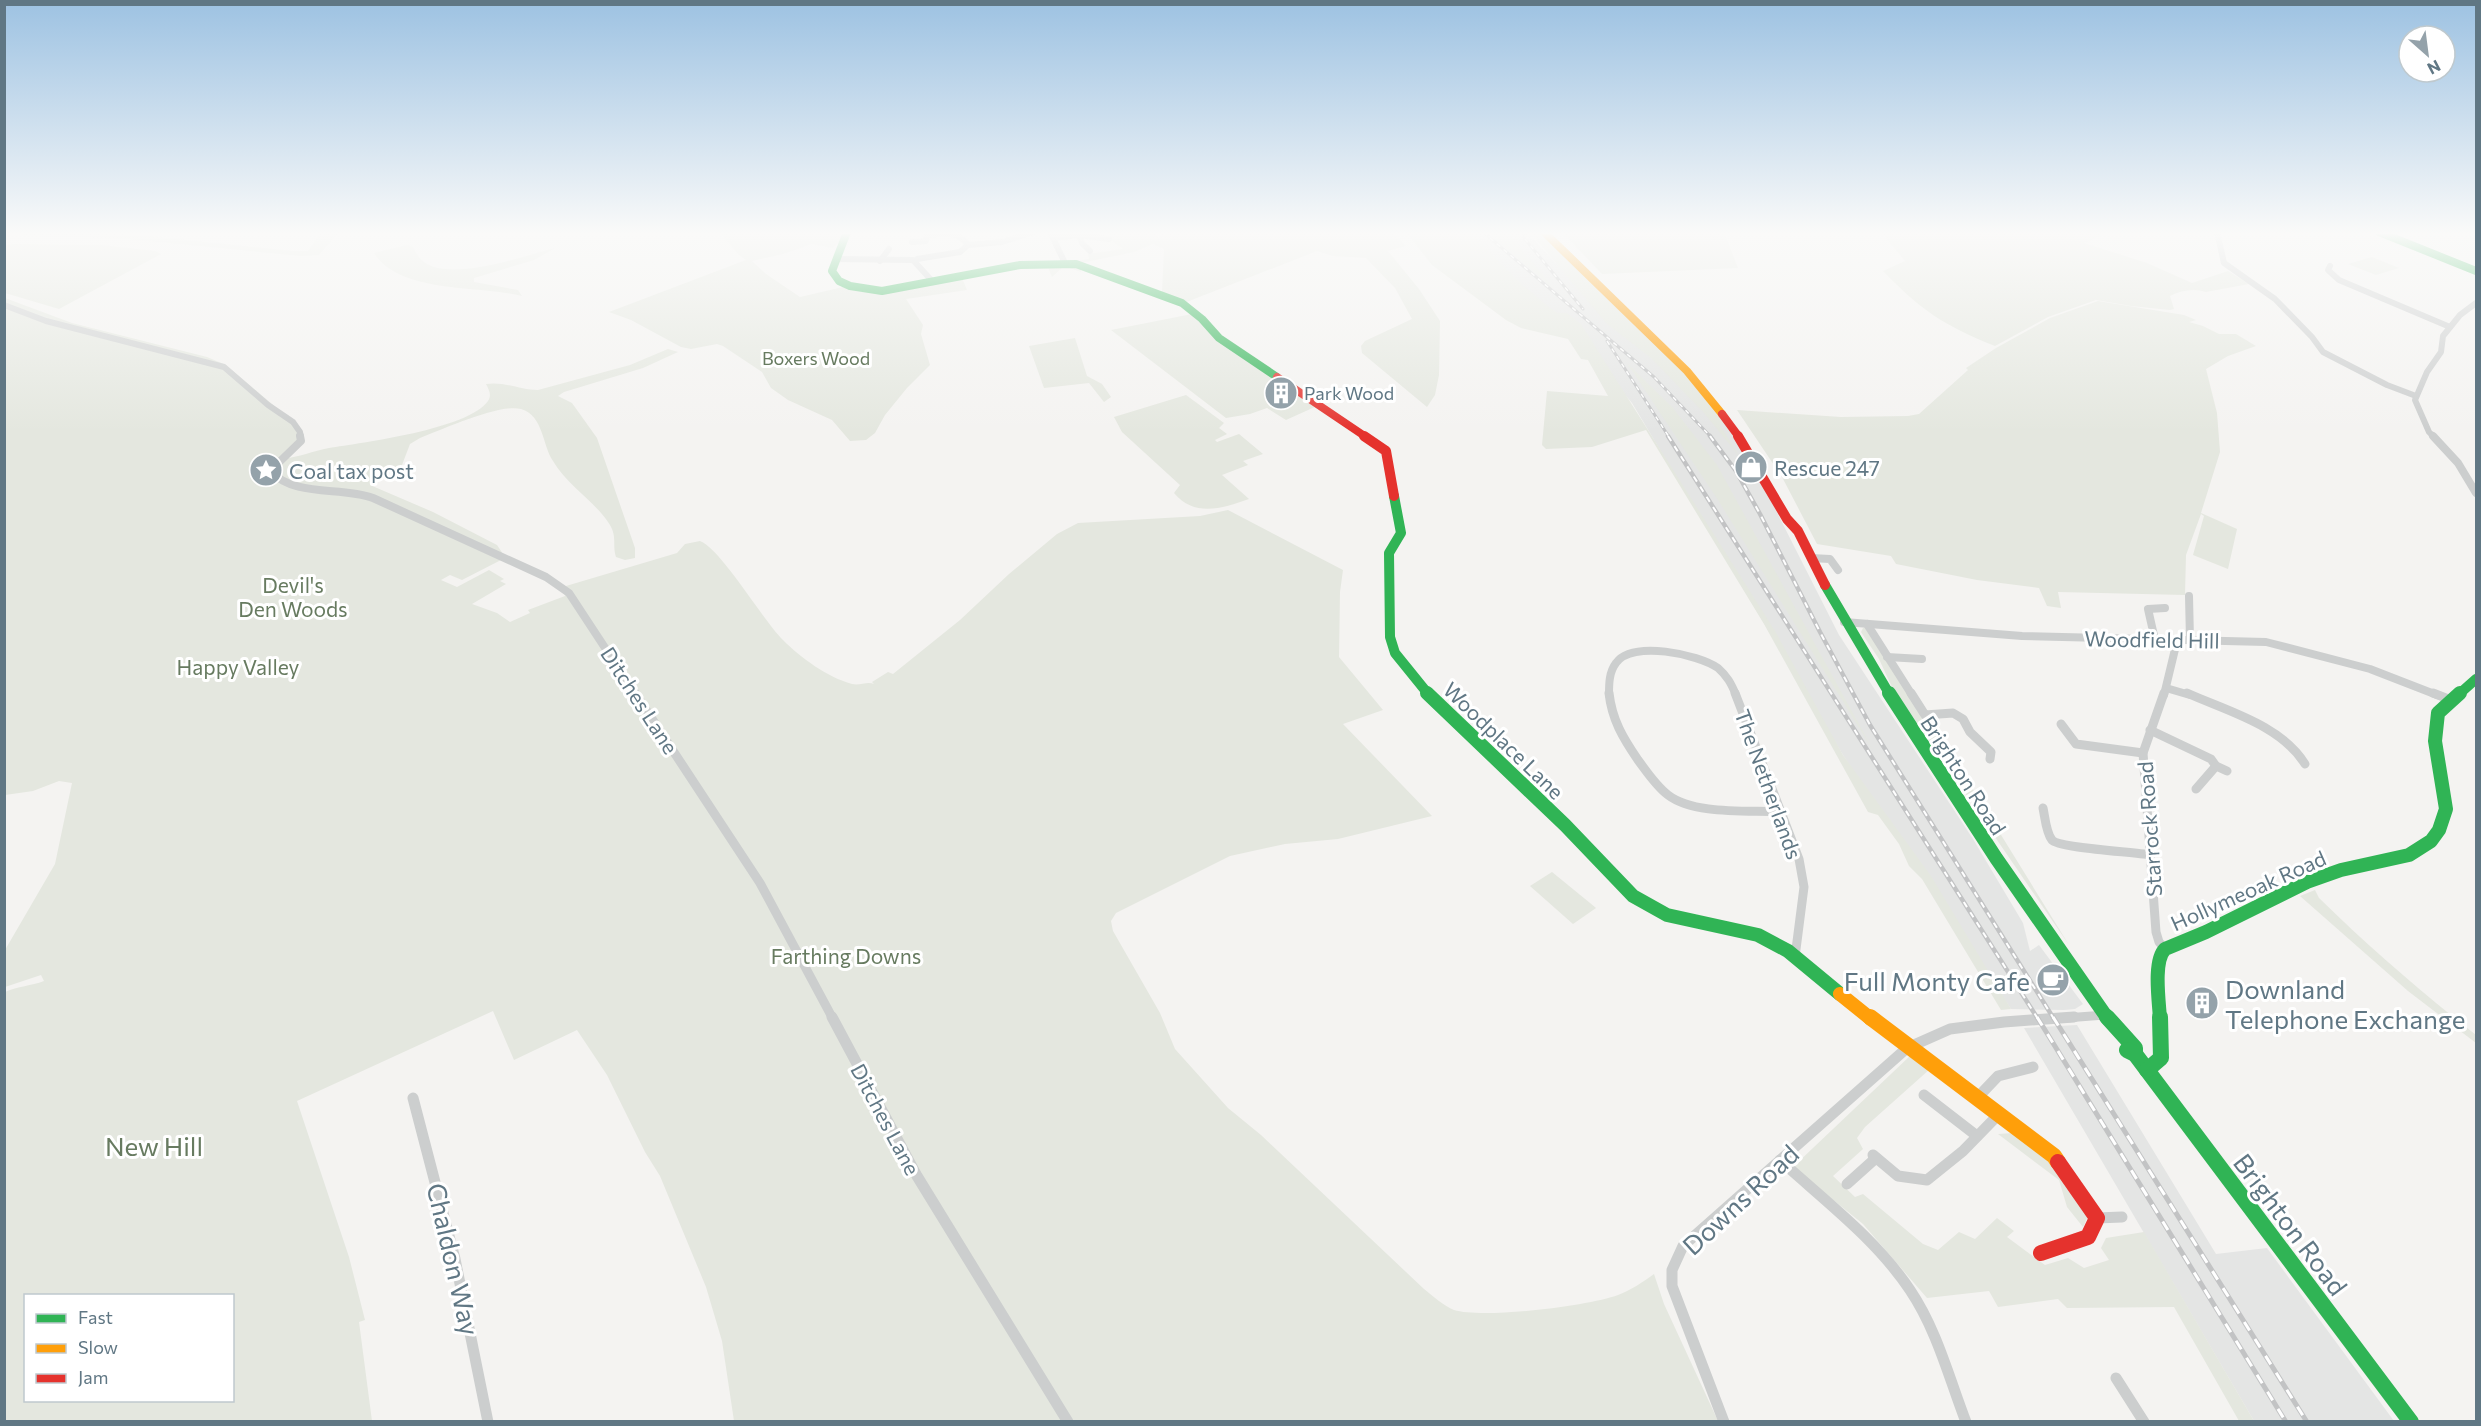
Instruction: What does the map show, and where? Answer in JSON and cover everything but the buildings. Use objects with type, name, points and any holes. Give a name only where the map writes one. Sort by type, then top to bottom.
[{"type":"main road","name":"Woodplace Lane","points":[[1172,299],[1207,322],[1219,338],[1386,451],[1401,533],[1389,553],[1390,637],[1395,653],[1414,679],[1442,709],[1565,825],[1633,896],[1667,915],[1758,935],[1796,957],[1907,1048],[2000,1113],[2054,1156],[2097,1218]]},
{"type":"main road","name":"Brighton Road","points":[[1612,299],[1687,371],[1735,430],[1787,519],[1798,531],[1844,622],[1882,686],[2049,939],[2115,1028],[2121,1030],[2135,1048],[2135,1054],[2411,1422]]},
{"type":"main road","name":"Brighton Road","points":[[1618,299],[1714,393],[1742,430],[1777,485],[1797,520],[1798,531]]},
{"type":"main road","name":"Hollymeoak Road","points":[[2147,1070],[2161,1058],[2158,965],[2160,954],[2165,949],[2339,870],[2411,855],[2424,848],[2440,830],[2446,802],[2444,778],[2435,738],[2438,713],[2476,679]]},
{"type":"main road","points":[[2041,1254],[2088,1237],[2097,1218]]},
{"type":"street","points":[[2275,299],[2323,352],[2387,385],[2416,396]]},
{"type":"street","points":[[2383,299],[2450,327]]},
{"type":"street","points":[[2476,303],[2460,315],[2442,338],[2438,358],[2427,372],[2416,396],[2425,427],[2458,463],[2476,493]]},
{"type":"street","name":"Ditches Lane","points":[[4,305],[46,321],[224,367],[268,405],[292,422],[300,432],[301,441],[291,452],[272,466],[270,471],[272,475],[301,488],[360,494],[500,556],[549,580],[569,593],[759,883],[917,1176],[1068,1422]]},
{"type":"street","points":[[1811,558],[1830,559],[1838,570]]},
{"type":"street","points":[[2189,596],[2190,640]]},
{"type":"street","points":[[2155,640],[2148,609],[2165,608]]},
{"type":"street","name":"Woodfield Hill","points":[[1844,622],[2022,636],[2266,642],[2370,669],[2451,700]]},
{"type":"street","points":[[1867,624],[1925,715],[1954,710],[1963,719],[1970,732],[1991,752],[1990,759]]},
{"type":"street","name":"Starrock Road","points":[[2165,949],[2159,942],[2156,932],[2144,753],[2166,688],[2177,640]]},
{"type":"street","name":"The Netherlands","points":[[1781,812],[1680,803],[1666,794],[1622,737],[1614,717],[1608,688],[1614,667],[1623,656],[1640,651],[1693,655],[1720,668],[1730,680],[1781,812],[1799,859],[1803,887],[1796,957]]},
{"type":"street","points":[[1887,657],[1922,659]]},
{"type":"street","points":[[2166,688],[2182,691],[2274,734],[2302,754],[2305,764]]},
{"type":"street","points":[[2061,724],[2076,744],[2144,753]]},
{"type":"street","points":[[2150,730],[2211,759],[2216,766],[2226,771]]},
{"type":"street","points":[[2196,789],[2216,766]]},
{"type":"street","points":[[2043,808],[2051,839],[2057,844],[2078,845],[2101,852],[2124,850],[2150,855]]},
{"type":"street","points":[[1907,1048],[1950,1029],[2106,1015]]},
{"type":"street","name":"Downs Road","points":[[1724,1422],[1672,1286],[1672,1270],[1683,1246],[1907,1048]]},
{"type":"street","points":[[1978,1097],[1998,1076],[2033,1067]]},
{"type":"street","points":[[1924,1095],[1977,1136]]},
{"type":"street","name":"Chaldon Way","points":[[413,1098],[474,1340],[488,1422]]},
{"type":"street","points":[[1847,1184],[1874,1156],[1898,1176],[1927,1180],[1963,1151],[2000,1113]]},
{"type":"street","points":[[1780,1160],[1886,1261],[1910,1290],[1924,1316],[1966,1422]]},
{"type":"street","points":[[2097,1218],[2122,1217]]},
{"type":"street","points":[[2116,1378],[2144,1422]]},
{"type":"shaded area","points":[[1534,299],[1589,299],[1611,322],[1725,423],[1761,481],[1839,635],[1973,839],[2023,923],[2030,951],[2039,945],[2083,1004],[2075,1009],[2064,1010],[2011,1009],[1843,755],[1632,403],[1569,328]]},
{"type":"shaded area","points":[[2077,1025],[2216,1254],[2267,1248],[2394,1421],[2254,1421],[2024,1028]]},
{"type":"green space","points":[[5,299],[72,323],[207,357],[226,365],[293,422],[301,441],[283,459],[413,433],[460,419],[477,411],[488,401],[490,395],[486,384],[538,390],[630,365],[668,349],[678,352],[643,368],[564,392],[558,396],[572,403],[597,438],[635,548],[635,558],[625,560],[616,557],[614,536],[608,522],[559,470],[549,454],[538,424],[529,413],[521,409],[512,408],[486,413],[420,438],[410,444],[402,465],[370,485],[433,512],[497,545],[505,557],[450,537],[501,560],[462,580],[450,575],[441,580],[457,587],[489,570],[504,579],[500,581],[506,584],[472,604],[497,613],[510,622],[530,613],[528,610],[565,596],[563,587],[677,553],[685,544],[700,541],[719,557],[774,630],[790,647],[824,672],[852,684],[874,684],[872,682],[888,672],[893,674],[960,620],[1009,574],[1057,534],[1078,523],[1200,516],[1228,510],[1343,570],[1340,592],[1339,657],[1383,710],[1343,724],[1432,816],[1338,839],[1285,844],[1230,856],[1116,913],[1111,921],[1113,931],[1160,1013],[1175,1049],[1228,1108],[1261,1135],[1424,1289],[1454,1310],[1488,1313],[1511,1312],[1584,1303],[1623,1293],[1654,1274],[1664,1304],[1718,1421],[734,1421],[722,1341],[706,1287],[660,1176],[645,1152],[607,1075],[577,1030],[514,1060],[493,1011],[297,1101],[349,1257],[365,1320],[359,1322],[372,1421],[5,1421],[5,992],[44,981],[41,975],[5,987],[5,950],[55,864],[72,783],[59,781],[33,791],[5,795]]},
{"type":"green space","points":[[24,299],[78,299],[59,309]]},
{"type":"green space","name":"Boxers Wood","points":[[644,299],[909,299],[906,299],[923,325],[921,334],[930,365],[885,415],[875,433],[866,440],[850,441],[832,420],[788,400],[771,388],[762,372],[723,346],[717,344],[691,349],[681,347],[631,320],[609,312]]},
{"type":"green space","points":[[1175,299],[1195,299],[1184,303]]},
{"type":"green space","points":[[1401,299],[1425,299],[1440,321],[1439,375],[1435,395],[1427,407],[1362,353],[1361,346],[1365,341],[1412,319]]},
{"type":"green space","points":[[1477,299],[1539,299],[1558,313],[1567,313],[1581,324],[1775,631],[1843,755],[1931,876],[2011,1009],[2001,1010],[1922,879],[1909,866],[1899,844],[1878,815],[1868,812],[1764,624],[1646,430],[1592,447],[1546,449],[1542,445],[1547,391],[1608,396],[1588,360],[1581,359],[1568,339],[1521,328]]},
{"type":"green space","points":[[1586,299],[1608,299],[1683,371],[1725,423],[1720,425],[1739,456],[1705,414],[1651,358],[1606,323]]},
{"type":"green space","points":[[1912,299],[2171,299],[2174,309],[2131,306],[2096,300],[2048,317],[1995,346],[1947,324]]},
{"type":"green space","points":[[2098,301],[2184,315],[2196,320],[2189,322],[2219,334],[2236,334],[2256,346],[2228,356],[2206,369],[2217,413],[2220,452],[2201,513],[2237,529],[2228,569],[2193,555],[2204,516],[2201,514],[2186,555],[2185,595],[2058,592],[2061,608],[2047,606],[2039,588],[1977,580],[1896,564],[1891,556],[1817,544],[1782,477],[1737,410],[1841,417],[1919,414],[1968,370],[1966,368],[1996,348],[2050,318]]},
{"type":"green space","points":[[1192,314],[1281,383],[1268,388],[1271,391],[1269,393],[1282,402],[1300,395],[1317,406],[1286,420],[1267,408],[1250,414],[1226,418],[1111,330]]},
{"type":"green space","points":[[1075,338],[1087,376],[1102,384],[1111,397],[1104,402],[1089,383],[1044,388],[1029,346]]},
{"type":"green space","points":[[1627,363],[1673,408],[1717,465],[1873,750],[1718,500]]},
{"type":"green space","points":[[1186,395],[1224,423],[1219,428],[1227,434],[1215,440],[1217,442],[1239,434],[1263,454],[1243,461],[1248,465],[1222,475],[1249,499],[1210,509],[1191,506],[1182,501],[1174,493],[1180,485],[1122,432],[1114,417]]},
{"type":"green space","points":[[1863,628],[1866,628],[1959,767],[2069,945],[1891,685],[1879,659],[1861,632]]},
{"type":"green space","points":[[1552,872],[1596,908],[1573,924],[1530,886]]},
{"type":"green space","points":[[2315,890],[2319,898],[2376,952],[2476,1035],[2476,1043],[2408,991],[2300,896]]},
{"type":"green space","points":[[1911,1055],[1930,1069],[1865,1127],[1857,1138],[1863,1149],[1833,1176],[1855,1197],[1863,1194],[1923,1244],[1938,1250],[1959,1232],[1975,1239],[1997,1218],[2014,1231],[2007,1237],[2045,1265],[2068,1258],[2084,1268],[2109,1260],[2101,1248],[2106,1238],[2144,1232],[2254,1421],[2239,1421],[2174,1307],[2067,1308],[2058,1299],[1998,1307],[1989,1291],[1927,1298],[1863,1224],[1794,1166]]},
{"type":"green space","points":[[2013,1133],[2062,1173],[2072,1187],[2070,1191],[2089,1214],[2083,1227],[2067,1207],[2059,1180],[1998,1134]]},
{"type":"railway","points":[[1561,299],[1654,377],[1711,437]]},
{"type":"railway","points":[[1574,299],[1583,309]]},
{"type":"railway","points":[[1607,341],[1669,437]]},
{"type":"railway","points":[[1668,436],[2038,1019]]},
{"type":"railway","points":[[1710,436],[1736,471],[1760,514],[1870,725],[2054,1019]]},
{"type":"railway","points":[[2037,1017],[2286,1422]]},
{"type":"railway","points":[[2053,1017],[2307,1422]]},
{"type":"traffic: fast","points":[[1170,299],[1182,303],[1202,319],[1219,338],[1277,377]]},
{"type":"traffic: fast","points":[[1394,496],[1401,533],[1389,553],[1390,637],[1395,653],[1414,679],[1442,709],[1565,825],[1633,896],[1667,915],[1758,935],[1788,951],[1840,994]]},
{"type":"traffic: fast","points":[[1825,585],[1894,702],[1996,858],[2094,1000],[2115,1028],[2121,1031],[2135,1048],[2135,1054]]},
{"type":"traffic: fast","points":[[2147,1070],[2161,1058],[2158,965],[2160,954],[2165,949],[2206,932],[2307,882],[2341,870],[2409,855],[2431,841],[2439,830],[2446,809],[2435,741],[2438,713],[2476,679]]},
{"type":"traffic: fast","points":[[2127,1050],[2135,1054],[2411,1422]]},
{"type":"traffic: slow","points":[[1612,299],[1687,371],[1722,414]]},
{"type":"traffic: slow","points":[[1840,994],[2054,1156],[2058,1162]]},
{"type":"traffic: jam","points":[[1277,377],[1386,451],[1394,496]]},
{"type":"traffic: jam","points":[[1722,414],[1735,430],[1787,519],[1798,531],[1825,585]]},
{"type":"traffic: jam","points":[[2041,1253],[2088,1237],[2097,1218],[2058,1162]]},
{"type":"place","name":"Park Wood","points":[[1281,393]]},
{"type":"place","name":"Rescue 247","points":[[1751,467]]},
{"type":"place","name":"Coal tax post","points":[[266,470]]},
{"type":"place","name":"Full Monty Cafe","points":[[2053,980]]},
{"type":"place","name":"Downland Telephone Exchange","points":[[2202,1003]]},
{"type":"park label","name":"Devil's Den Woods","points":[[293,596]]},
{"type":"park label","name":"Happy Valley","points":[[238,666]]},
{"type":"park label","name":"Farthing Downs","points":[[846,955]]},
{"type":"park label","name":"New Hill","points":[[154,1145]]}]
